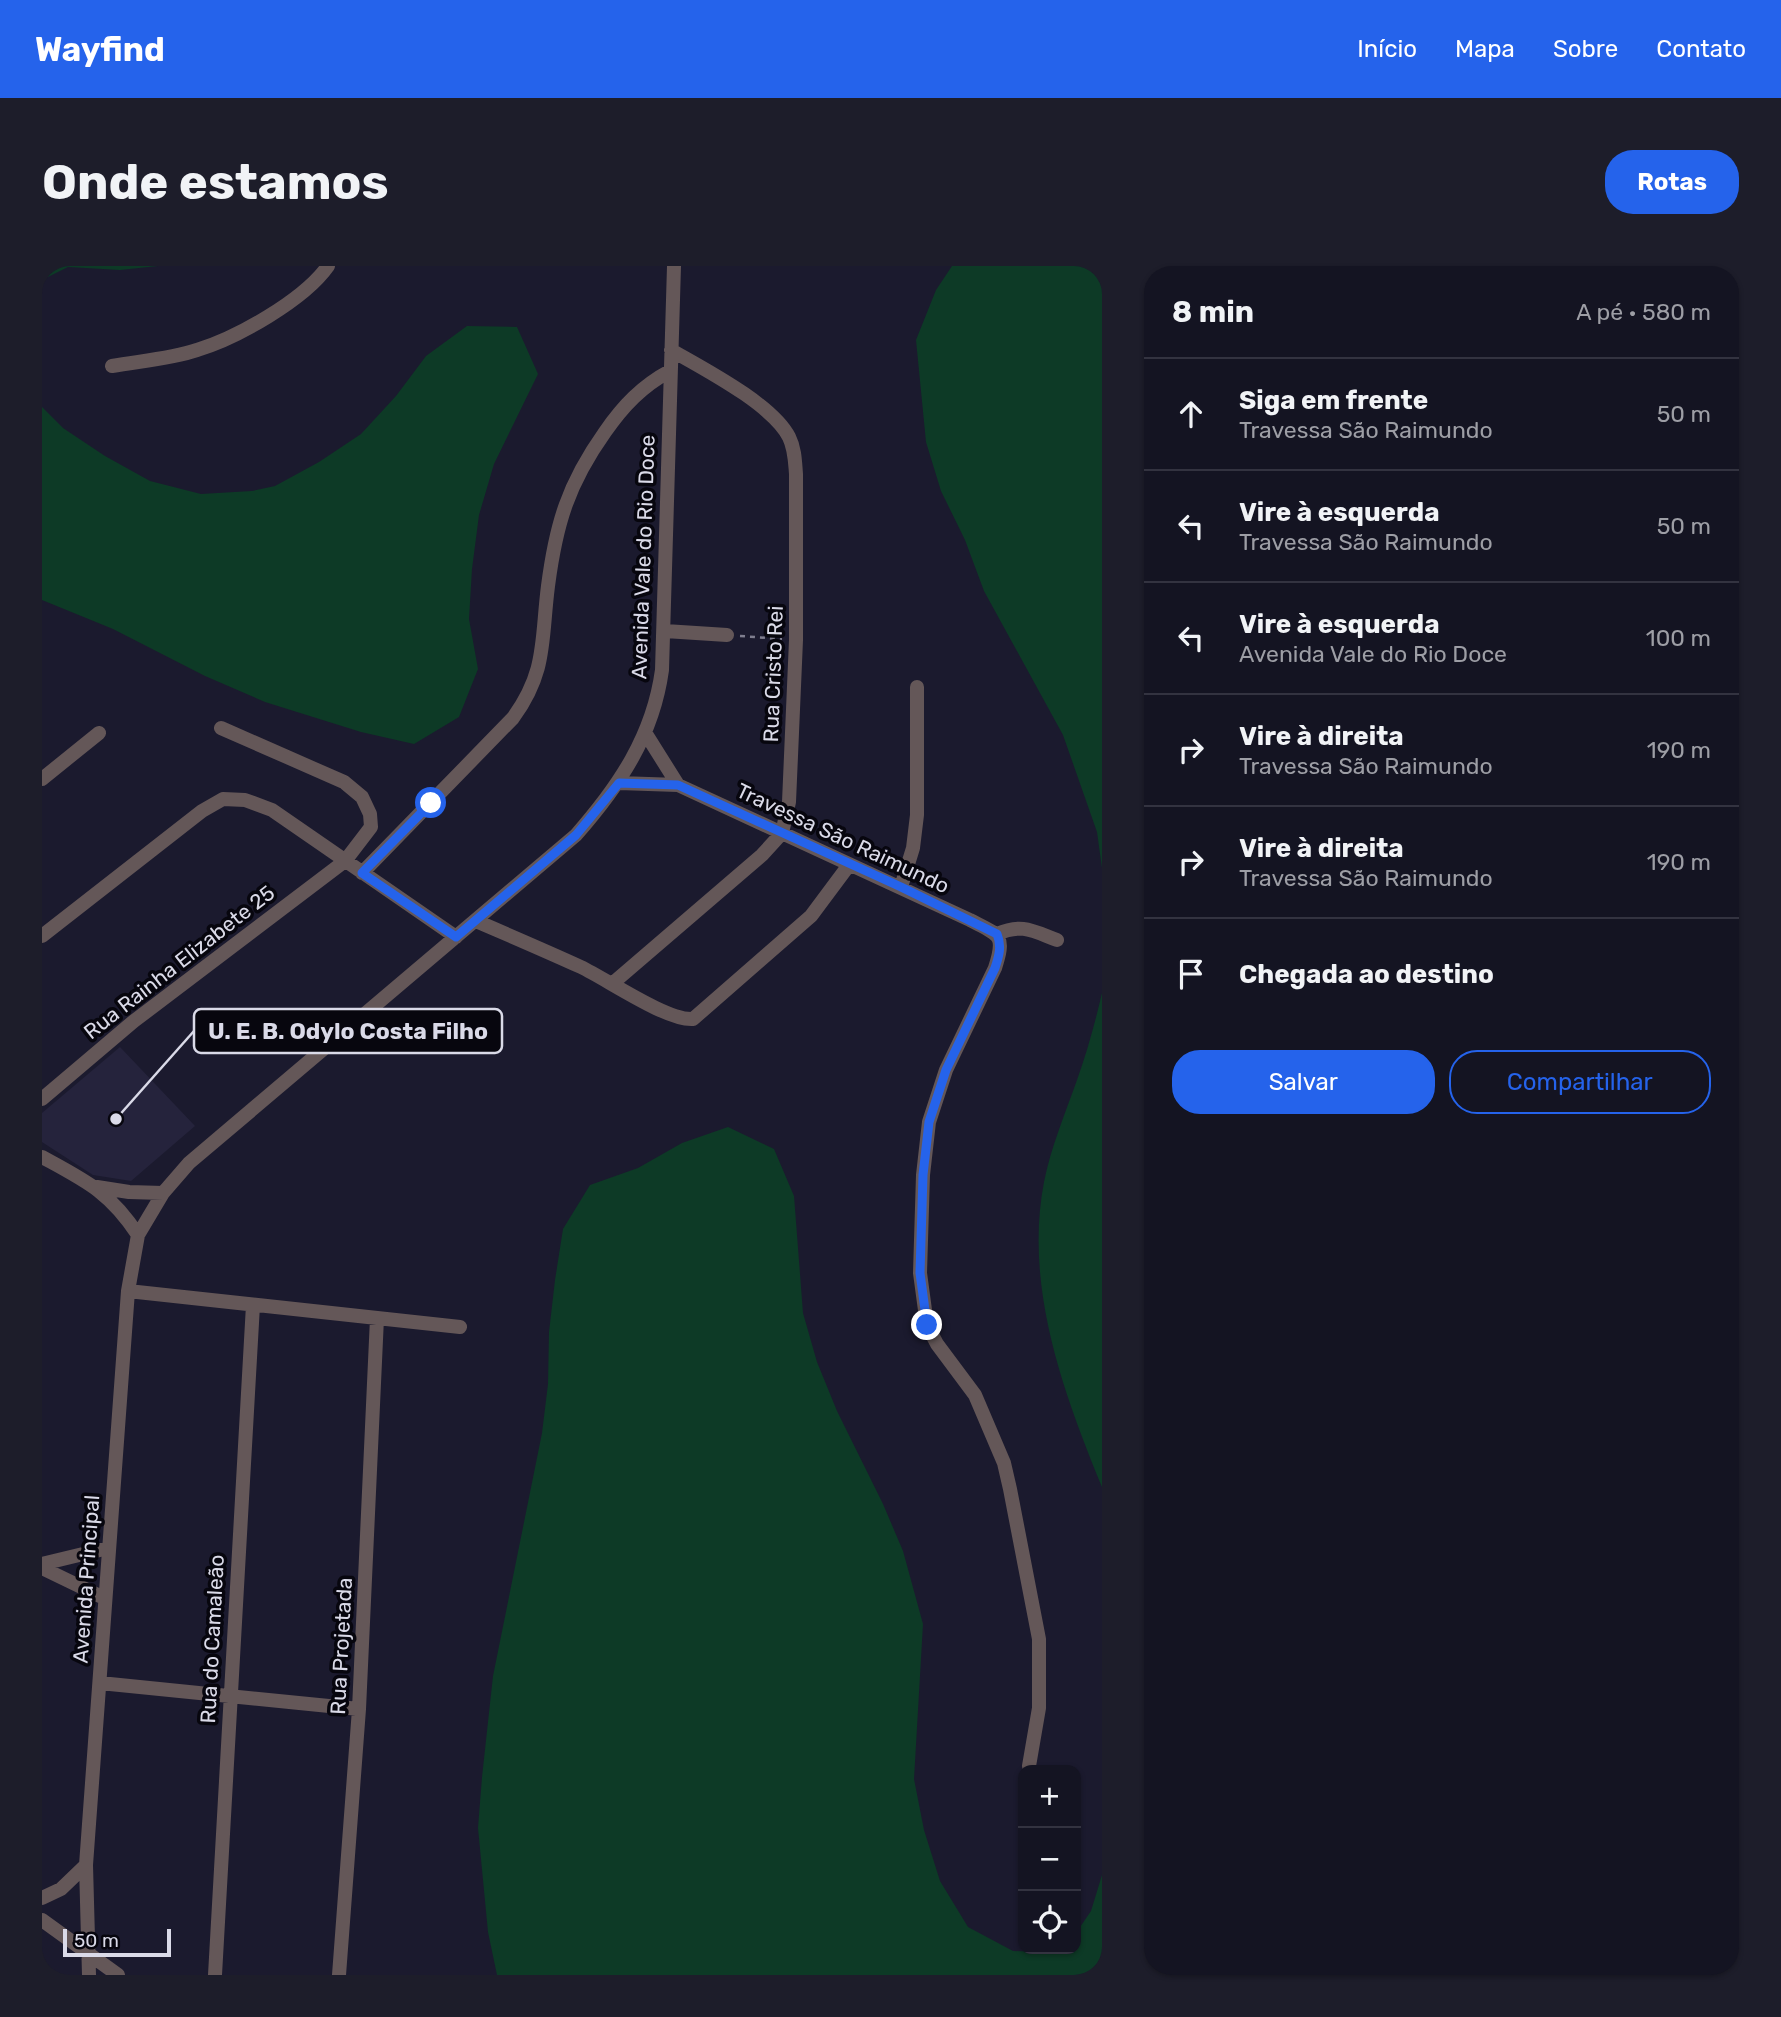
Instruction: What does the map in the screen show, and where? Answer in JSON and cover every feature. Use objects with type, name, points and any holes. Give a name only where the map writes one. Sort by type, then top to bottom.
[{"type":"street","points":[[112,366],[196,351],[224,340],[275,311],[311,286],[328,266]]},
{"type":"street","name":"Avenida Vale do Rio Doce","points":[[163,1193],[189,1163],[576,835],[619,783],[646,734],[659,694],[665,631],[674,266]]},
{"type":"street","name":"Rua Cristo Rei","points":[[671,350],[732,386],[775,419],[788,436],[794,451],[796,640],[789,802],[782,833]]},
{"type":"street","points":[[362,873],[513,718],[523,704],[540,666],[556,536],[573,483],[589,454],[620,411],[636,393],[670,371]]},
{"type":"street","points":[[665,631],[727,635]]},
{"type":"street","points":[[901,887],[913,848],[917,815],[917,687]]},
{"type":"street","points":[[221,729],[344,782],[362,797],[370,814],[371,827],[345,861]]},
{"type":"street","points":[[42,779],[99,733]]},
{"type":"street","points":[[646,734],[678,785]]},
{"type":"street","name":"Travessa São Raimundo","points":[[619,783],[678,785],[997,934]]},
{"type":"street","points":[[42,936],[202,811],[223,799],[245,800],[272,810],[456,937]]},
{"type":"street","points":[[613,983],[762,855],[782,833]]},
{"type":"street","name":"Rua Rainha Elizabete 25","points":[[42,1099],[134,1021],[345,861]]},
{"type":"street","points":[[476,920],[613,983],[661,1011],[686,1020],[693,1019],[810,916],[849,865]]},
{"type":"street","points":[[1029,1765],[1039,1708],[1039,1639],[1004,1463],[975,1395],[937,1344],[927,1325],[920,1273],[923,1175],[929,1122],[946,1070],[995,968],[1000,951],[997,934],[1009,929],[1025,928],[1057,940]]},
{"type":"street","points":[[42,1157],[96,1186],[114,1202],[138,1235]]},
{"type":"street","points":[[96,1186],[129,1192],[163,1193]]},
{"type":"street","name":"Avenida Principal","points":[[89,1975],[86,1865],[128,1292],[138,1235],[163,1193]]},
{"type":"street","points":[[128,1292],[460,1328]]},
{"type":"street","name":"Rua do Camaleão","points":[[215,1975],[253,1305]]},
{"type":"street","name":"Rua Projetada","points":[[339,1975],[359,1709],[377,1318]]},
{"type":"street","points":[[42,1566],[108,1548]]},
{"type":"street","points":[[42,1566],[104,1598]]},
{"type":"street","points":[[100,1683],[359,1709]]},
{"type":"street","points":[[42,1898],[61,1889],[86,1865]]},
{"type":"street","points":[[42,1920],[118,1975]]},
{"type":"path","points":[[727,635],[796,640]]},
{"type":"shaded area","points":[[120,1047],[195,1126],[131,1181],[93,1175],[42,1142],[42,1113]]},
{"type":"green space","points":[[42,266],[158,266],[120,270],[68,267],[42,280]]},
{"type":"green space","points":[[952,266],[1102,266],[1102,868],[1097,832],[1063,735],[984,591],[965,540],[941,491],[926,442],[916,340],[936,290]]},
{"type":"green space","points":[[467,326],[517,327],[538,374],[494,464],[479,515],[469,619],[478,669],[459,717],[414,744],[361,732],[265,702],[205,676],[113,629],[42,600],[42,407],[63,428],[150,481],[201,494],[252,491],[275,486],[319,462],[361,434],[396,396],[426,356]]},
{"type":"green space","points":[[1102,993],[1102,1487],[1074,1414],[1051,1338],[1039,1260],[1039,1221],[1047,1169],[1084,1059]]},
{"type":"green space","points":[[728,1127],[774,1149],[794,1196],[803,1313],[817,1362],[903,1551],[923,1624],[914,1779],[924,1830],[940,1881],[968,1927],[1018,1951],[1018,1954],[1081,1954],[1081,1926],[1091,1911],[1102,1875],[1102,1975],[497,1975],[488,1932],[478,1828],[482,1777],[493,1676],[542,1433],[548,1384],[549,1332],[563,1229],[590,1185],[638,1168],[682,1143]]},
{"type":"place","name":"U. E. B. Odylo Costa Filho","points":[[116,1119]]},
{"type":"route","points":[[431,803],[362,873],[456,937],[576,835],[619,783],[678,785],[997,934],[1000,951],[995,968],[946,1070],[929,1122],[923,1175],[920,1273],[927,1325]]}]
